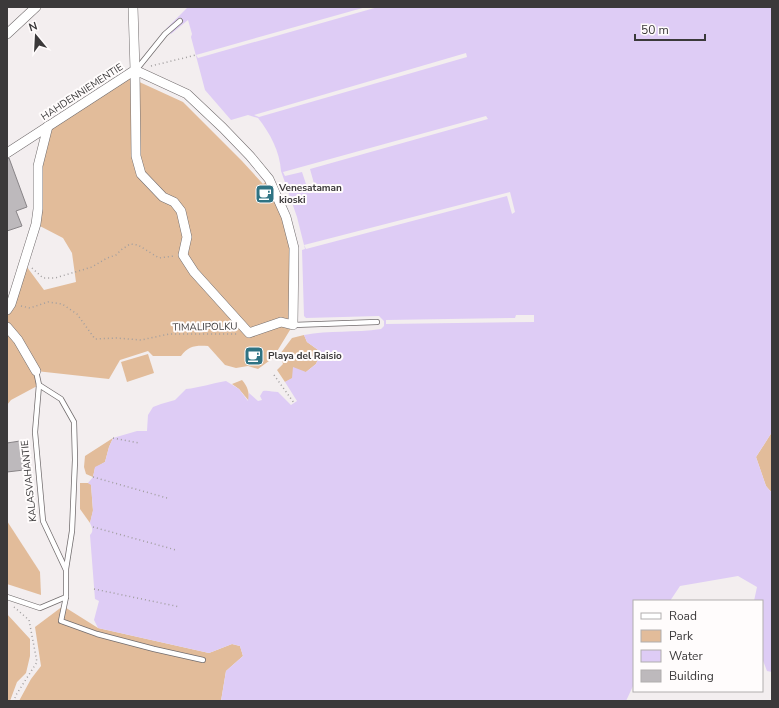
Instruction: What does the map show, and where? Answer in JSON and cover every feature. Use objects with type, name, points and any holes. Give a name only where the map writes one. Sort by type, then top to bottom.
[{"type":"street","points":[[7,34],[36,7]]},
{"type":"street","name":"HAHDENNIEMENTIE","points":[[7,153],[135,70],[133,7]]},
{"type":"street","points":[[135,70],[187,94],[223,128],[250,156],[269,179],[286,217],[294,248],[293,324],[281,322],[249,334],[194,272],[183,255],[187,237],[181,211],[174,202],[163,197],[141,174],[136,156],[135,70]]},
{"type":"street","points":[[9,307],[25,262],[36,224],[38,209],[38,166],[48,126]]},
{"type":"street","name":"KALASVAHANTIE","points":[[7,327],[18,340],[36,371]]},
{"type":"lane","points":[[135,70],[164,34],[180,21]]},
{"type":"lane","points":[[293,324],[377,322]]},
{"type":"lane","name":"KALASVAHANTIE","points":[[36,371],[39,385],[35,432],[43,521],[66,570],[66,597],[61,621],[97,634],[203,660]]},
{"type":"lane","points":[[39,385],[61,399],[74,422],[75,460],[73,523],[66,570]]},
{"type":"lane","points":[[7,597],[40,608],[66,597]]},
{"type":"path","points":[[151,66],[196,55]]},
{"type":"path","points":[[25,262],[43,278],[55,278],[92,267],[116,255],[130,244],[138,245],[159,258],[183,255]]},
{"type":"path","name":"TIMALIPOLKU","points":[[9,307],[30,308],[48,302],[62,304],[77,314],[95,338],[141,340],[169,334],[249,334]]},
{"type":"path","points":[[274,375],[294,403]]},
{"type":"path","points":[[113,438],[139,443]]},
{"type":"path","points":[[93,477],[167,498]]},
{"type":"path","points":[[93,527],[176,550]]},
{"type":"path","points":[[94,589],[180,606]]},
{"type":"path","points":[[12,606],[29,620],[37,662],[16,695],[14,701]]},
{"type":"green space","points":[[135,70],[135,80],[183,102],[263,184],[269,179],[294,248],[293,325],[273,358],[258,369],[248,366],[236,368],[225,365],[208,346],[189,348],[181,356],[153,356],[148,351],[120,360],[109,379],[36,371],[39,385],[11,400],[7,405],[7,310],[24,263],[44,290],[76,282],[72,253],[63,238],[36,224],[38,166],[48,126]]},
{"type":"green space","points":[[304,335],[307,342],[321,352],[316,364],[306,372],[285,382],[277,370],[283,364],[280,354],[292,338]]},
{"type":"green space","points":[[148,354],[154,373],[127,382],[121,362]]},
{"type":"green space","points":[[242,380],[248,390],[249,401],[239,389],[232,384]]},
{"type":"green space","points":[[772,432],[772,493],[766,486],[756,457]]},
{"type":"green space","points":[[113,438],[105,462],[95,468],[93,477],[86,474],[84,467],[85,456]]},
{"type":"green space","points":[[80,483],[91,484],[93,511],[90,523],[80,509]]},
{"type":"green space","points":[[7,521],[40,572],[41,595],[7,584]]},
{"type":"green space","points":[[63,606],[98,628],[209,653],[232,644],[240,646],[243,656],[226,671],[221,701],[19,701],[31,679],[41,666],[35,627]]},
{"type":"green space","points":[[7,614],[30,639],[30,656],[26,673],[17,682],[10,701],[7,701]]},
{"type":"water","points":[[188,7],[772,7],[772,432],[756,457],[766,486],[772,493],[772,672],[767,671],[763,661],[763,600],[754,600],[757,587],[738,576],[680,586],[671,600],[633,600],[633,686],[626,701],[221,701],[226,671],[243,656],[240,646],[232,644],[209,653],[98,628],[94,620],[99,601],[95,599],[90,535],[92,528],[90,523],[93,510],[91,485],[88,483],[93,477],[95,467],[105,462],[113,438],[137,431],[147,431],[148,415],[153,407],[175,400],[186,389],[226,381],[239,389],[248,401],[249,393],[258,401],[262,400],[260,396],[263,391],[269,391],[278,392],[291,405],[297,401],[285,382],[292,378],[293,367],[306,372],[316,364],[321,352],[307,342],[304,335],[381,329],[384,326],[384,321],[379,316],[306,318],[304,316],[302,250],[305,249],[297,217],[281,171],[279,157],[270,136],[258,118],[248,115],[231,120],[205,90],[188,20],[171,34],[166,29]]},
{"type":"pier","points":[[366,7],[378,7],[198,58],[196,55]]},
{"type":"pier","points":[[466,53],[467,57],[259,117],[254,115]]},
{"type":"pier","points":[[486,116],[488,119],[310,169],[315,187],[324,185],[325,188],[309,193],[302,172],[285,176],[283,172]]},
{"type":"pier","points":[[510,192],[515,212],[512,214],[507,196],[306,249],[304,245]]},
{"type":"pier","points":[[516,315],[534,315],[534,322],[386,324],[386,320],[515,318]]},
{"type":"building","points":[[9,158],[27,207],[16,211],[22,226],[7,231],[7,159]]},
{"type":"building","name":"Venesataman kioski","points":[[266,187],[271,199],[262,202],[258,191]]},
{"type":"building","points":[[20,441],[24,470],[7,472],[7,443]]},
{"type":"place","name":"Venesataman kioski","points":[[265,194]]},
{"type":"place","name":"Playa del Raisio","points":[[254,356]]}]
